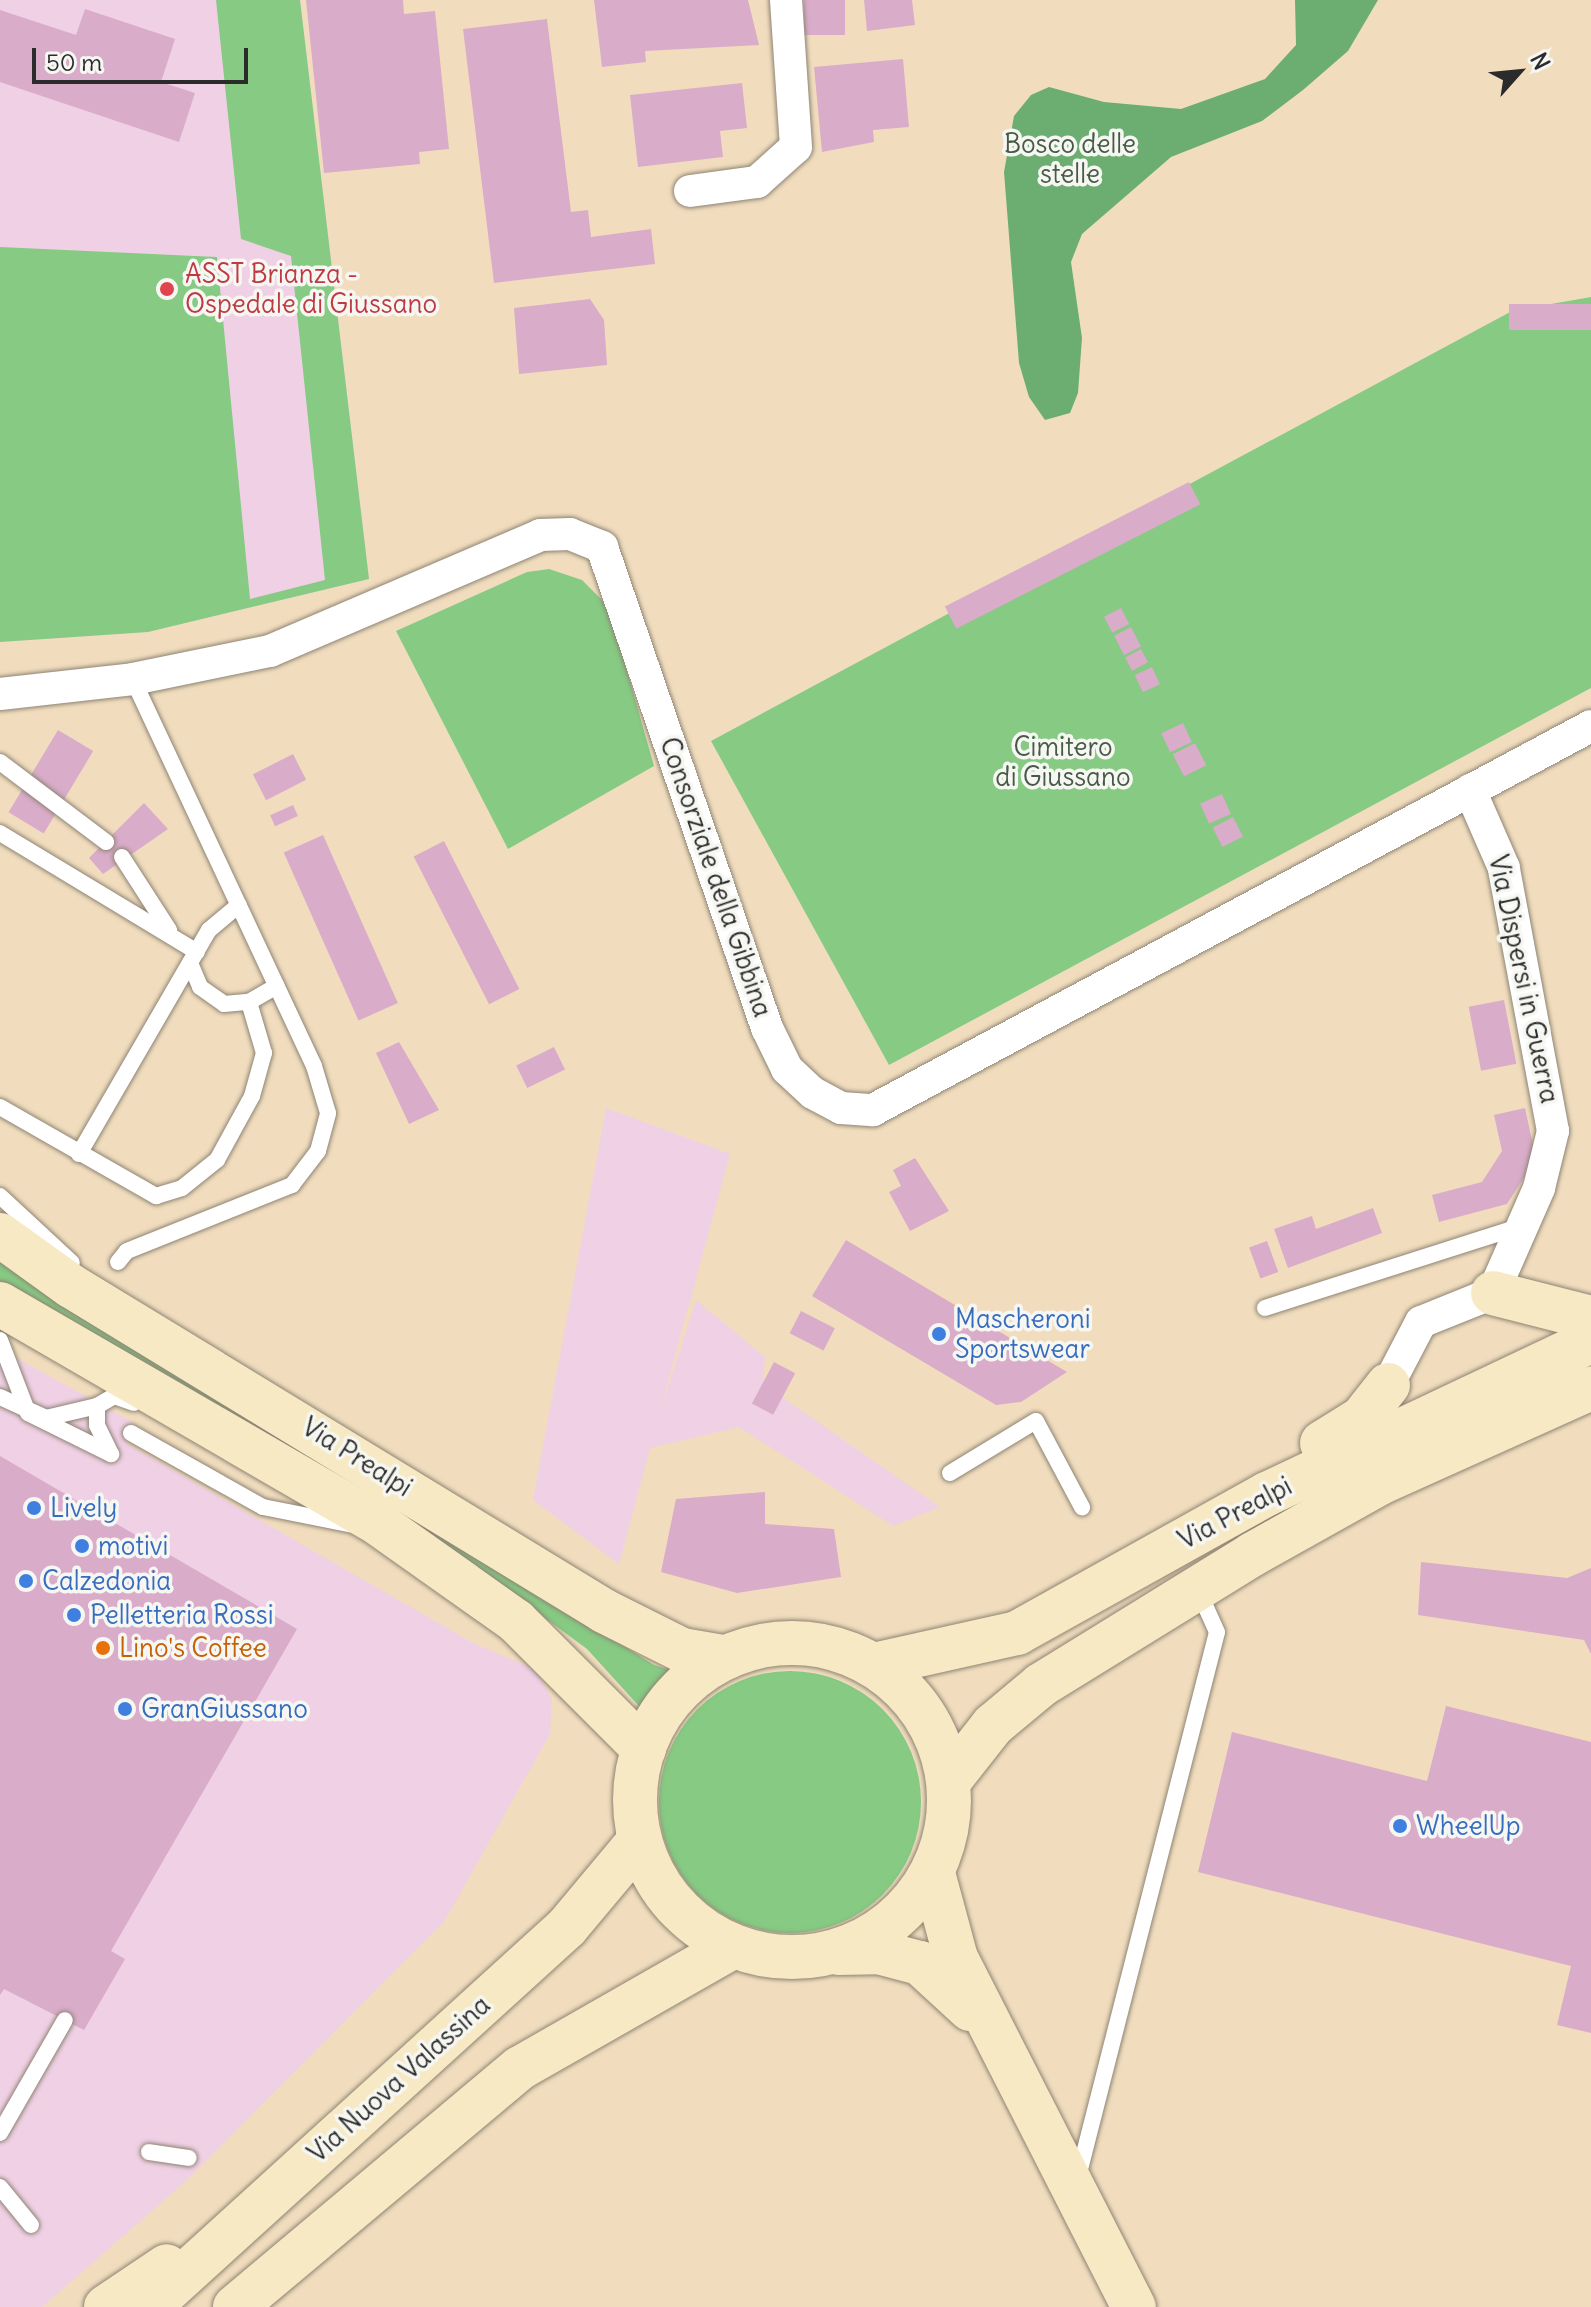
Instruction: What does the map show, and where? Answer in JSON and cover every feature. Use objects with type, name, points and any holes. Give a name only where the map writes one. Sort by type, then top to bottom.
[{"type":"main road","name":"Via Prealpi","points":[[0,1235],[71,1286],[274,1406],[604,1611],[682,1650],[724,1657]]},
{"type":"main road","points":[[1493,1293],[1591,1318]]},
{"type":"main road","name":"Via Prealpi","points":[[0,1304],[379,1524],[516,1621],[644,1749]]},
{"type":"main road","name":"Via Prealpi","points":[[874,1665],[1017,1633],[1267,1494],[1591,1341]]},
{"type":"main road","points":[[1267,1494],[1307,1453],[1362,1418],[1388,1385]]},
{"type":"main road","name":"Via Prealpi","points":[[949,1781],[993,1725],[1041,1685],[1197,1589],[1380,1483],[1591,1388]]},
{"type":"main road","points":[[832,1953],[891,1924],[933,1873],[950,1813],[949,1781],[936,1735],[910,1695],[874,1665],[831,1647],[785,1642],[724,1657],[673,1695],[644,1749],[634,1804],[639,1841],[659,1885],[691,1922],[732,1947],[776,1957],[878,1952],[920,1963],[997,2040]]},
{"type":"main road","name":"Via Nuova Valassina","points":[[149,2307],[318,2150],[567,1927],[639,1841]]},
{"type":"main road","points":[[933,1873],[956,1958],[1134,2307]]},
{"type":"main road","points":[[235,2307],[269,2288],[362,2198],[520,2068],[732,1947]]},
{"type":"main road","points":[[106,2307],[247,2216]]},
{"type":"street","points":[[690,191],[757,182],[796,147],[786,0]]},
{"type":"street","name":"Consorziale della Gibbina","points":[[0,694],[133,679],[314,638],[540,535],[570,534],[602,547],[767,1028],[787,1069],[841,1108],[873,1110],[1470,790]]},
{"type":"street","points":[[1470,790],[1591,726]]},
{"type":"street","name":"Via Dispersi in Guerra","points":[[1470,790],[1504,868],[1552,1100],[1549,1158],[1493,1293]]},
{"type":"street","points":[[1388,1385],[1421,1322],[1493,1293]]},
{"type":"lane","points":[[118,1262],[127,1251],[292,1185],[318,1151],[328,1113],[277,986],[133,679]]},
{"type":"lane","points":[[0,762],[106,842]]},
{"type":"lane","points":[[0,833],[174,937]]},
{"type":"lane","points":[[122,857],[174,937],[194,957],[200,987],[224,1004],[249,1002],[277,986]]},
{"type":"lane","points":[[79,1154],[194,957],[239,905]]},
{"type":"lane","points":[[0,1107],[156,1196],[182,1188],[217,1160],[252,1096],[264,1053],[249,1002]]},
{"type":"lane","points":[[0,1196],[74,1265],[243,1370],[274,1406]]},
{"type":"lane","points":[[1265,1308],[1523,1226]]},
{"type":"lane","points":[[0,1340],[28,1413]]},
{"type":"lane","points":[[0,1397],[111,1454],[97,1425],[97,1406]]},
{"type":"lane","points":[[28,1413],[67,1418],[122,1397],[229,1459],[299,1477]]},
{"type":"lane","points":[[950,1473],[1036,1421],[1082,1507]]},
{"type":"lane","points":[[131,1433],[263,1507],[349,1530],[379,1524]]},
{"type":"lane","points":[[1074,2190],[1217,1632],[1197,1589]]},
{"type":"lane","points":[[0,2133],[65,2020]]},
{"type":"lane","points":[[149,2152],[189,2158]]},
{"type":"lane","points":[[0,2187],[31,2225]]},
{"type":"shaded area","name":"ASST Brianza - Ospedale di Giussano","points":[[0,0],[300,0],[369,579],[148,632],[0,642]]},
{"type":"shaded area","points":[[606,1108],[730,1154],[659,1415],[696,1300],[765,1357],[763,1384],[940,1507],[893,1526],[739,1427],[650,1448],[619,1564],[533,1500]]},
{"type":"shaded area","points":[[0,1349],[136,1424],[126,1443],[473,1643],[536,1670],[552,1700],[550,1734],[444,1922],[185,2182],[42,2307],[0,2307]]},
{"type":"green space","points":[[216,0],[300,0],[369,579],[148,632],[0,642],[0,247],[217,257],[250,599],[325,580],[291,256],[241,239]]},
{"type":"green space","name":"Bosco delle stelle","points":[[1295,0],[1378,0],[1348,51],[1303,90],[1262,121],[1171,157],[1082,234],[1071,262],[1082,338],[1078,393],[1070,413],[1045,420],[1029,397],[1019,363],[1004,172],[1014,116],[1031,95],[1049,87],[1104,102],[1181,109],[1265,79],[1296,45]]},
{"type":"green space","name":"Cimitero di Giussano","points":[[1591,297],[1591,688],[889,1065],[711,741],[1512,311]]},
{"type":"green space","points":[[549,569],[582,580],[609,607],[654,766],[508,849],[396,631],[527,572]]},
{"type":"green space","points":[[0,1253],[654,1665],[679,1673],[648,1716],[587,1649],[530,1607],[0,1289]]},
{"type":"green space","points":[[790,1671],[840,1681],[863,1693],[891,1719],[911,1752],[921,1802],[911,1852],[899,1875],[873,1903],[840,1923],[790,1933],[740,1923],[717,1911],[689,1885],[669,1852],[659,1802],[669,1752],[681,1729],[707,1701],[740,1681]]},
{"type":"building","points":[[306,0],[403,0],[404,14],[435,11],[449,149],[419,152],[420,164],[324,173]]},
{"type":"building","points":[[594,0],[748,0],[759,45],[645,51],[646,62],[602,67]]},
{"type":"building","points":[[804,0],[845,0],[845,35],[804,35]]},
{"type":"building","points":[[864,0],[912,0],[915,25],[867,31]]},
{"type":"building","points":[[85,9],[175,39],[161,82],[195,93],[179,142],[0,82],[0,10],[76,35]]},
{"type":"building","points":[[547,19],[571,212],[588,210],[591,237],[651,229],[655,264],[494,283],[463,29]]},
{"type":"building","points":[[903,59],[909,127],[873,130],[874,142],[822,152],[814,67]]},
{"type":"building","points":[[742,83],[747,128],[720,131],[723,157],[638,167],[630,95]]},
{"type":"building","points":[[590,299],[604,320],[607,365],[519,374],[514,308]]},
{"type":"building","points":[[1509,304],[1591,304],[1591,330],[1509,330]]},
{"type":"building","points":[[1189,482],[1200,504],[956,629],[945,606]]},
{"type":"building","points":[[1121,608],[1129,624],[1112,633],[1104,617]]},
{"type":"building","points":[[1131,627],[1141,647],[1124,655],[1114,636]]},
{"type":"building","points":[[1141,649],[1148,662],[1132,671],[1125,657]]},
{"type":"building","points":[[1152,667],[1160,684],[1143,692],[1135,675]]},
{"type":"building","points":[[1183,723],[1192,742],[1170,752],[1161,733]]},
{"type":"building","points":[[58,730],[93,751],[44,833],[9,812]]},
{"type":"building","points":[[1195,743],[1206,765],[1184,777],[1173,754]]},
{"type":"building","points":[[293,754],[306,780],[266,800],[253,774]]},
{"type":"building","points":[[1222,794],[1231,814],[1209,824],[1200,804]]},
{"type":"building","points":[[144,803],[168,829],[103,874],[89,858]]},
{"type":"building","points":[[293,805],[298,816],[275,826],[270,815]]},
{"type":"building","points":[[1233,817],[1243,837],[1222,847],[1213,827]]},
{"type":"building","points":[[323,835],[398,1003],[359,1021],[284,852]]},
{"type":"building","points":[[444,841],[519,989],[489,1004],[414,856]]},
{"type":"building","points":[[1504,1000],[1516,1064],[1481,1071],[1469,1007]]},
{"type":"building","points":[[399,1042],[439,1110],[409,1124],[376,1053]]},
{"type":"building","points":[[554,1047],[565,1069],[527,1088],[516,1065]]},
{"type":"building","points":[[1525,1108],[1536,1159],[1507,1204],[1439,1222],[1432,1195],[1482,1182],[1502,1151],[1494,1115]]},
{"type":"building","points":[[915,1158],[949,1211],[910,1231],[889,1192],[901,1186],[893,1170]]},
{"type":"building","points":[[1373,1208],[1382,1233],[1288,1268],[1274,1229],[1312,1216],[1316,1229]]},
{"type":"building","name":"Mascheroni Sportswear","points":[[846,1240],[1067,1372],[1021,1402],[996,1405],[812,1296]]},
{"type":"building","points":[[1267,1241],[1278,1272],[1260,1279],[1249,1247]]},
{"type":"building","points":[[801,1311],[835,1328],[824,1351],[790,1333]]},
{"type":"building","points":[[774,1362],[795,1373],[773,1415],[752,1403]]},
{"type":"building","name":"GranGiussano","points":[[0,1456],[297,1629],[111,1951],[125,1959],[84,2030],[4,1989],[0,1995]]},
{"type":"building","points":[[765,1492],[765,1524],[834,1529],[841,1577],[737,1593],[661,1572],[676,1499]]},
{"type":"building","points":[[1421,1562],[1567,1578],[1591,1568],[1591,1654],[1584,1640],[1418,1615]]},
{"type":"building","name":"WheelUp","points":[[1446,1706],[1591,1742],[1591,2033],[1557,2025],[1571,1966],[1198,1872],[1232,1732],[1427,1781]]},
{"type":"place","name":"ASST Brianza - Ospedale di Giussano","points":[[167,289]]},
{"type":"place","name":"Mascheroni Sportswear","points":[[939,1334]]},
{"type":"place","name":"Lively","points":[[34,1508]]},
{"type":"place","name":"motivi","points":[[82,1546]]},
{"type":"place","name":"Calzedonia","points":[[26,1581]]},
{"type":"place","name":"Pelletteria Rossi","points":[[74,1615]]},
{"type":"place","name":"Lino's Coffee","points":[[103,1648]]},
{"type":"place","name":"GranGiussano","points":[[125,1709]]},
{"type":"place","name":"WheelUp","points":[[1400,1826]]}]
